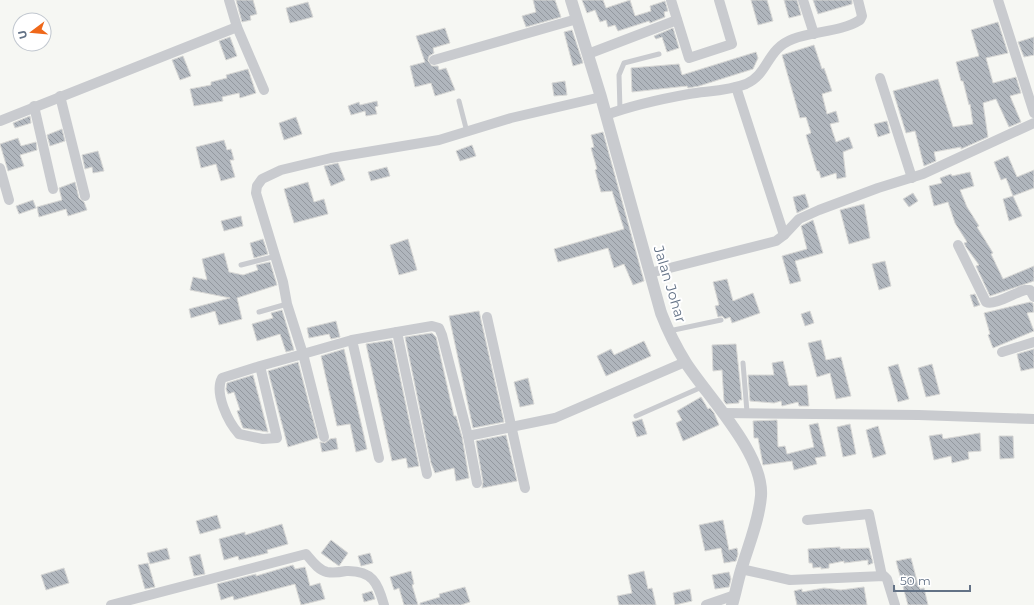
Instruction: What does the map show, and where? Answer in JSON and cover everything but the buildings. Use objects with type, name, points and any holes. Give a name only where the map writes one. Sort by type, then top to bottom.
[{"type":"street","points":[[229,0],[238,27],[264,90]]},
{"type":"street","name":"Jalan Johar","points":[[571,0],[601,97],[668,331],[685,362],[702,387],[723,413],[756,468],[760,487],[758,514],[741,569],[734,600]]},
{"type":"street","points":[[672,0],[688,58],[732,44],[719,0]]},
{"type":"street","points":[[803,0],[814,34]]},
{"type":"street","points":[[606,115],[620,110],[688,94],[736,87],[748,83],[760,74],[774,50],[792,39],[840,27],[860,20],[862,16],[858,0]]},
{"type":"street","points":[[998,0],[1034,113]]},
{"type":"street","points":[[434,60],[577,19]]},
{"type":"street","points":[[588,54],[677,20]]},
{"type":"street","points":[[0,120],[238,27]]},
{"type":"street","points":[[880,78],[912,178]]},
{"type":"street","points":[[736,87],[784,235]]},
{"type":"street","points":[[60,96],[85,196]]},
{"type":"street","points":[[324,437],[304,354],[287,304],[276,256],[256,193],[257,186],[262,179],[281,170],[330,158],[439,140],[511,118],[601,97]]},
{"type":"street","points":[[34,106],[53,189]]},
{"type":"street","points":[[650,272],[772,242],[784,235],[799,219],[878,188],[912,178],[1034,123]]},
{"type":"street","points":[[0,168],[9,200]]},
{"type":"street","points":[[958,244],[986,302],[989,303],[997,301],[1025,290],[1030,290],[1034,297]]},
{"type":"street","points":[[487,317],[525,488]]},
{"type":"street","points":[[260,366],[277,438],[263,439],[239,434],[227,416],[219,384],[222,378],[260,366],[352,340],[432,326],[439,328],[468,436],[477,483]]},
{"type":"street","points":[[397,332],[427,474]]},
{"type":"street","points":[[352,340],[379,458]]},
{"type":"street","points":[[1002,352],[1034,342]]},
{"type":"street","points":[[468,436],[511,429],[555,418],[685,362]]},
{"type":"street","points":[[723,413],[919,414],[1034,419]]},
{"type":"street","points":[[807,520],[869,514],[882,576]]},
{"type":"street","points":[[111,605],[306,554],[315,566],[327,572],[357,571],[371,577],[380,590],[384,605]]},
{"type":"street","points":[[741,569],[790,580],[882,576],[887,579],[895,605]]},
{"type":"street","points":[[706,605],[734,600]]},
{"type":"lane","points":[[620,110],[618,76],[624,64],[659,54]]},
{"type":"lane","points":[[459,101],[468,132]]},
{"type":"lane","points":[[241,265],[276,256]]},
{"type":"lane","points":[[258,312],[287,304]]},
{"type":"lane","points":[[668,331],[721,320]]},
{"type":"lane","points":[[743,363],[747,412]]},
{"type":"lane","points":[[636,416],[702,387]]}]
